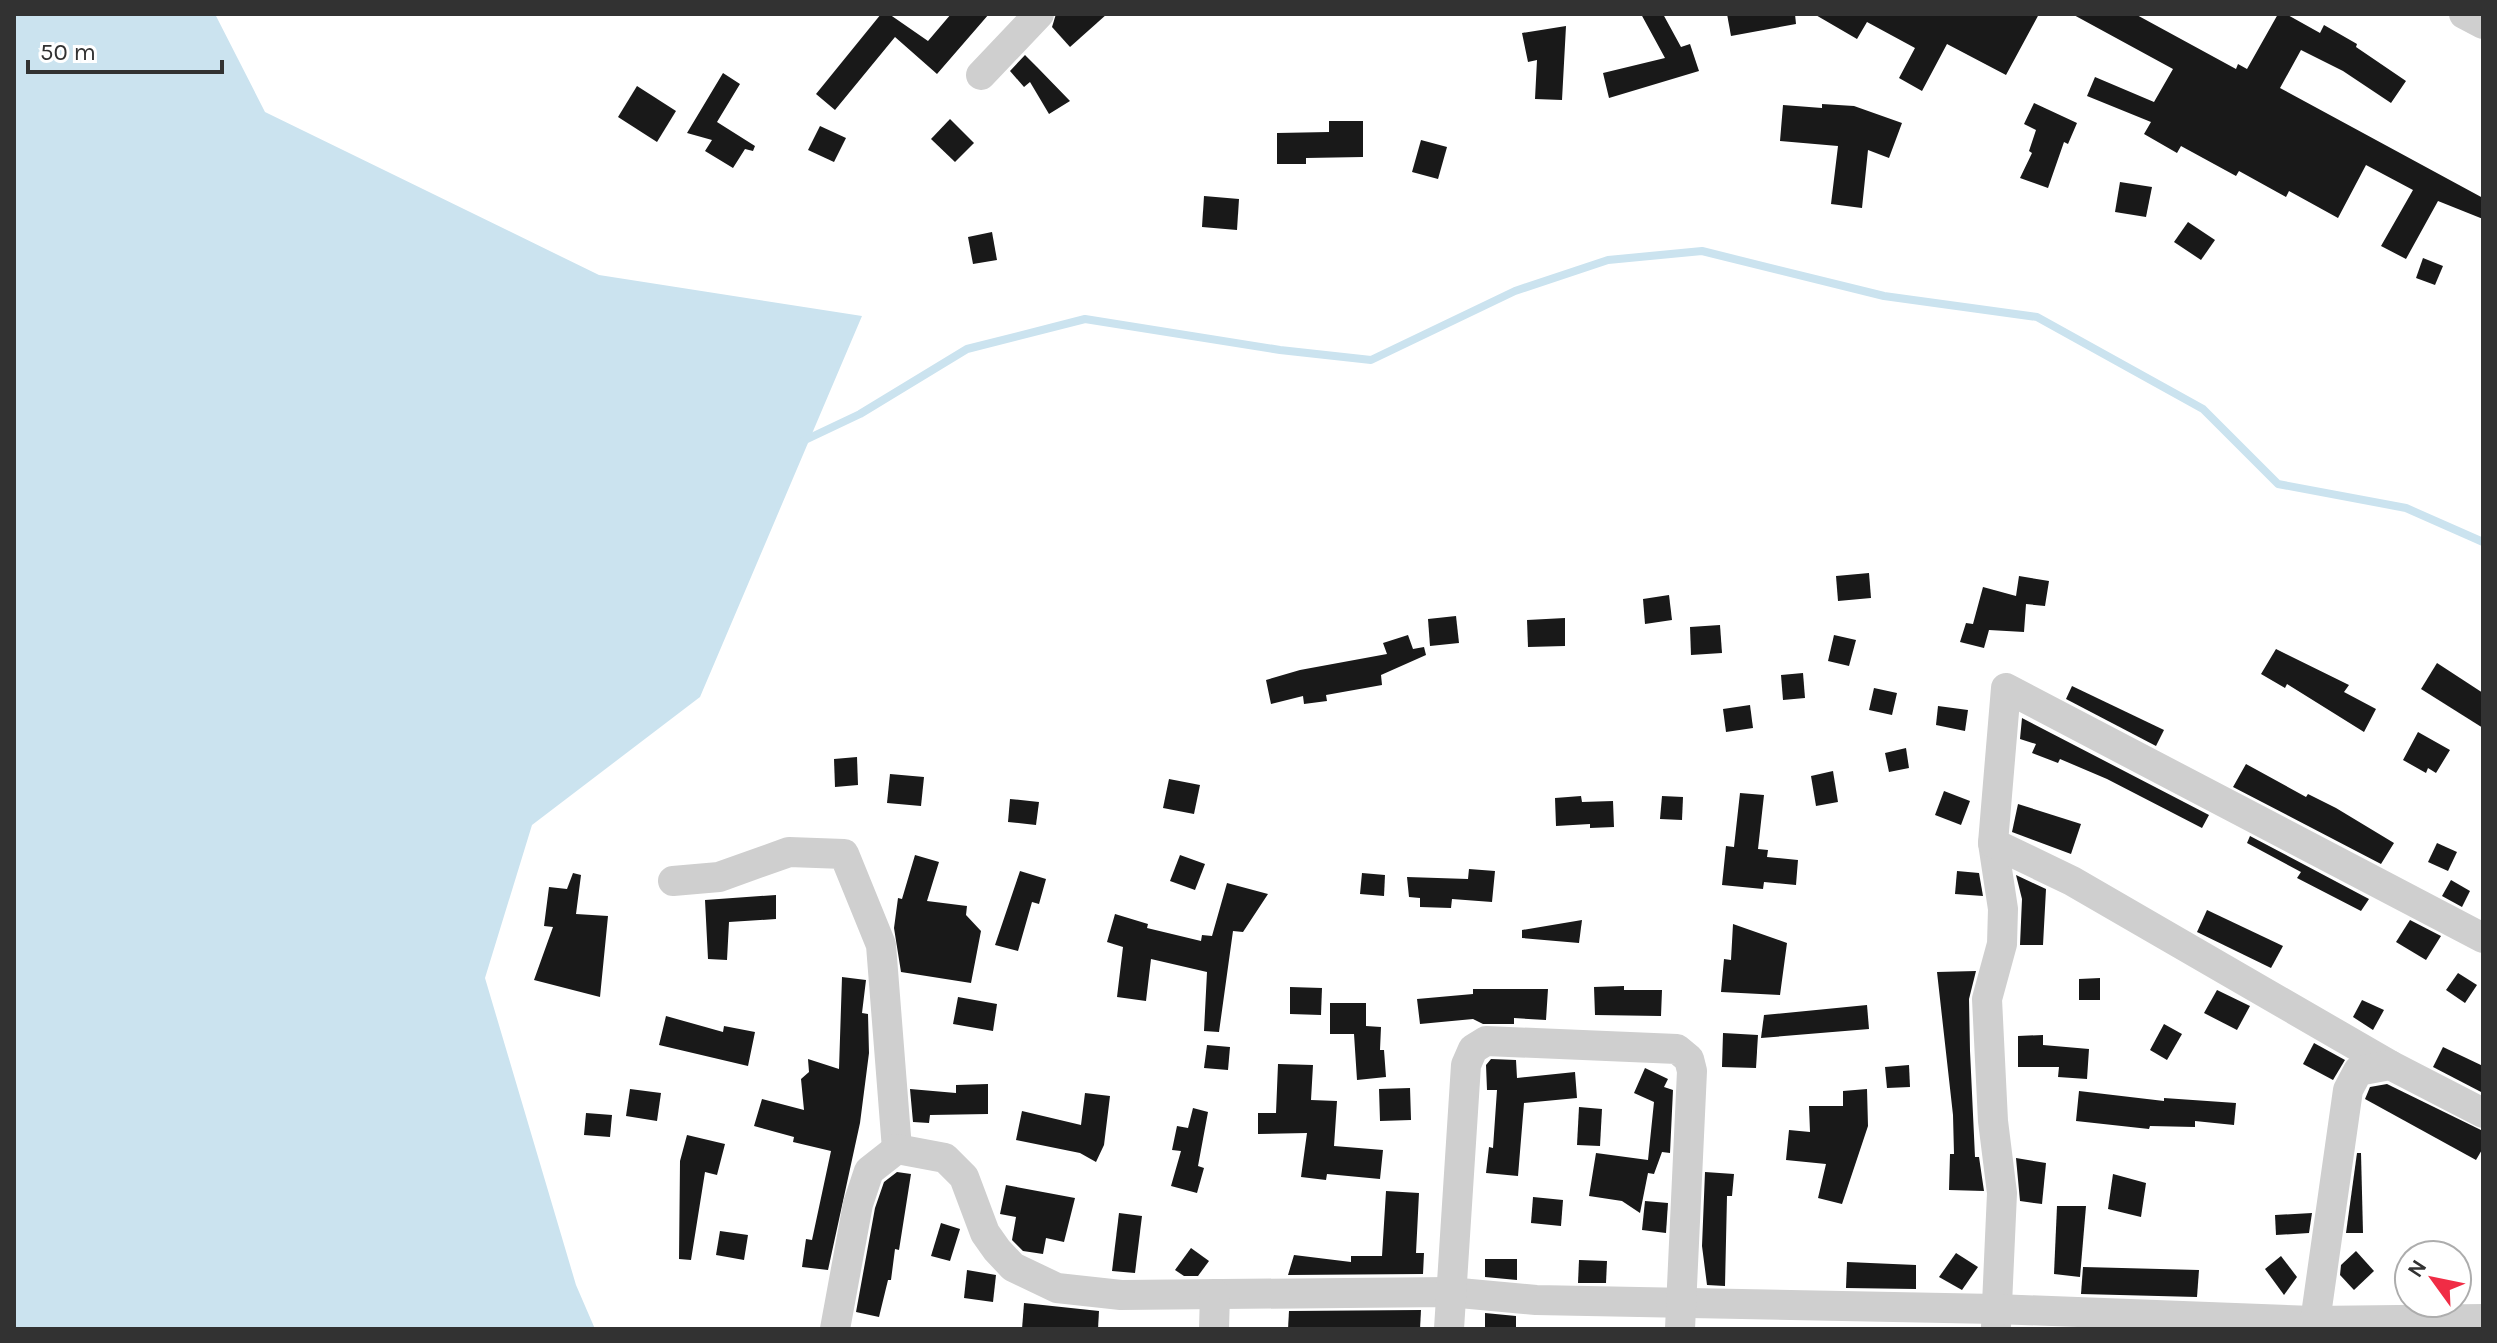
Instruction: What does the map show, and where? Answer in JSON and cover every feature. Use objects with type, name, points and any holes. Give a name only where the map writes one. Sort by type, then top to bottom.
[{"type":"street","points":[[981,75],[1039,14]]},
{"type":"street","points":[[2464,14],[2483,24]]},
{"type":"street","points":[[1996,1319],[2002,1193],[1993,1121],[1987,999],[2002,944],[2003,909],[1993,843],[2006,688],[2483,938]]},
{"type":"street","points":[[1993,843],[2072,881],[2390,1065],[2483,1113]]},
{"type":"street","points":[[673,881],[719,877],[789,852],[844,854],[881,945],[897,1149]]},
{"type":"street","points":[[1449,1329],[1466,1065],[1473,1049],[1486,1041],[1677,1049],[1689,1059],[1692,1071],[1680,1316]]},
{"type":"street","points":[[2314,1325],[2333,1215],[2348,1090],[2358,1071],[2390,1065]]},
{"type":"street","points":[[835,1329],[858,1204],[869,1171],[897,1149],[945,1158],[964,1177],[985,1233],[1013,1267],[1057,1288],[1121,1295],[1449,1292],[1680,1316],[2314,1325],[2483,1319]]},
{"type":"street","points":[[1214,1329],[1215,1294]]},
{"type":"water","points":[[14,14],[215,14],[265,112],[599,275],[862,316],[700,697],[532,825],[485,978],[576,1285],[595,1329],[14,1329]]},
{"type":"building","points":[[881,14],[889,14],[928,41],[951,14],[989,14],[937,74],[895,37],[835,110],[816,94]]},
{"type":"building","points":[[1056,14],[1107,14],[1070,47],[1052,27]]},
{"type":"building","points":[[1641,14],[1663,14],[1681,47],[1690,44],[1699,71],[1609,98],[1603,73],[1665,58]]},
{"type":"building","points":[[1727,14],[1795,14],[1796,24],[1731,36]]},
{"type":"building","points":[[1814,14],[2039,14],[2006,75],[1947,44],[1922,91],[1899,78],[1915,48],[1867,22],[1857,39]]},
{"type":"building","points":[[2072,14],[2135,14],[2236,69],[2238,64],[2247,69],[2278,14],[2286,14],[2320,33],[2324,25],[2357,44],[2356,47],[2406,81],[2391,103],[2343,71],[2301,50],[2280,88],[2483,198],[2483,219],[2438,201],[2406,259],[2381,246],[2413,190],[2366,165],[2338,218],[2289,191],[2286,197],[2239,171],[2236,176],[2181,146],[2177,153],[2144,134],[2151,122],[2087,96],[2095,77],[2154,102],[2173,69]]},
{"type":"building","points":[[1566,26],[1562,100],[1535,99],[1537,60],[1528,62],[1522,33]]},
{"type":"building","points":[[1025,55],[1070,101],[1049,114],[1030,82],[1024,87],[1010,71]]},
{"type":"building","points":[[723,73],[740,84],[717,122],[755,146],[753,151],[745,149],[733,168],[705,151],[712,140],[687,133]]},
{"type":"building","points":[[637,86],[676,111],[657,142],[618,117]]},
{"type":"building","points":[[2034,103],[2077,123],[2068,144],[2064,142],[2048,188],[2020,178],[2032,153],[2029,151],[2036,130],[2024,124]]},
{"type":"building","points":[[1822,104],[1854,106],[1902,123],[1889,158],[1868,150],[1862,208],[1831,204],[1838,146],[1780,141],[1783,105],[1822,108]]},
{"type":"building","points":[[950,119],[974,143],[955,162],[931,139]]},
{"type":"building","points":[[1329,121],[1363,121],[1363,157],[1306,158],[1306,164],[1277,164],[1277,133],[1329,132]]},
{"type":"building","points":[[820,126],[846,138],[834,162],[808,150]]},
{"type":"building","points":[[1421,140],[1447,147],[1438,179],[1412,172]]},
{"type":"building","points":[[2120,182],[2152,187],[2146,217],[2115,212]]},
{"type":"building","points":[[1204,196],[1239,199],[1237,230],[1202,227]]},
{"type":"building","points":[[2188,222],[2215,240],[2201,260],[2174,242]]},
{"type":"building","points":[[992,232],[997,260],[973,264],[968,237]]},
{"type":"building","points":[[2423,258],[2443,266],[2435,285],[2416,278]]},
{"type":"building","points":[[1869,573],[1871,598],[1838,601],[1836,576]]},
{"type":"building","points":[[2019,576],[2049,581],[2045,606],[2026,604],[2024,632],[1989,630],[1984,648],[1960,642],[1966,623],[1973,624],[1983,587],[2016,596]]},
{"type":"building","points":[[1669,595],[1672,620],[1645,624],[1643,599]]},
{"type":"building","points":[[1456,616],[1459,643],[1430,646],[1428,619]]},
{"type":"building","points":[[1565,618],[1565,646],[1528,647],[1527,620]]},
{"type":"building","points":[[1720,625],[1722,653],[1691,655],[1690,627]]},
{"type":"building","points":[[1408,635],[1413,649],[1424,647],[1426,655],[1381,675],[1382,685],[1326,695],[1327,701],[1304,704],[1303,696],[1271,704],[1266,680],[1300,670],[1387,654],[1383,643]]},
{"type":"building","points":[[1834,635],[1856,640],[1849,666],[1828,661]]},
{"type":"building","points":[[2276,649],[2349,685],[2344,692],[2376,709],[2364,732],[2287,684],[2285,688],[2261,674]]},
{"type":"building","points":[[2437,663],[2483,693],[2483,728],[2421,689]]},
{"type":"building","points":[[1803,673],[1805,698],[1783,700],[1781,675]]},
{"type":"building","points":[[2072,686],[2164,730],[2156,746],[2066,699]]},
{"type":"building","points":[[1874,688],[1897,693],[1892,715],[1869,710]]},
{"type":"building","points":[[1750,705],[1753,728],[1726,732],[1723,709]]},
{"type":"building","points":[[1938,706],[1968,710],[1965,731],[1936,725]]},
{"type":"building","points":[[2022,718],[2209,815],[2202,828],[2107,779],[2060,759],[2058,763],[2032,753],[2036,744],[2020,739]]},
{"type":"building","points":[[2418,732],[2450,750],[2436,773],[2428,768],[2426,773],[2403,760]]},
{"type":"building","points":[[1906,748],[1909,768],[1889,772],[1885,753]]},
{"type":"building","points":[[857,757],[858,785],[835,787],[834,759]]},
{"type":"building","points":[[2246,764],[2306,797],[2308,794],[2336,808],[2394,843],[2381,864],[2233,787]]},
{"type":"building","points":[[1833,771],[1838,802],[1816,806],[1811,776]]},
{"type":"building","points":[[890,774],[924,777],[921,806],[887,803]]},
{"type":"building","points":[[1169,779],[1200,785],[1194,814],[1163,808]]},
{"type":"building","points":[[1944,791],[1970,801],[1961,825],[1935,815]]},
{"type":"building","points":[[1740,793],[1764,795],[1758,849],[1768,850],[1767,857],[1798,860],[1796,885],[1764,882],[1763,889],[1722,885],[1726,846],[1734,847]]},
{"type":"building","points":[[1581,796],[1582,802],[1613,801],[1614,827],[1590,828],[1590,824],[1556,826],[1555,798]]},
{"type":"building","points":[[1662,796],[1683,797],[1682,820],[1660,819]]},
{"type":"building","points":[[1010,799],[1039,802],[1036,825],[1008,822]]},
{"type":"building","points":[[2018,804],[2081,824],[2071,854],[2012,832]]},
{"type":"building","points":[[2250,836],[2369,899],[2361,911],[2297,878],[2301,872],[2247,843]]},
{"type":"building","points":[[2437,843],[2457,852],[2448,871],[2428,862]]},
{"type":"building","points":[[915,855],[939,862],[927,901],[967,906],[966,915],[981,931],[971,983],[901,972],[894,928],[898,898],[902,899]]},
{"type":"building","points":[[1180,855],[1205,864],[1195,890],[1170,881]]},
{"type":"building","points":[[1469,869],[1495,871],[1492,902],[1452,899],[1451,908],[1420,907],[1420,898],[1409,897],[1407,877],[1468,879]]},
{"type":"building","points":[[1020,871],[1046,879],[1039,904],[1032,902],[1018,951],[995,945]]},
{"type":"building","points":[[1957,871],[1979,873],[1983,896],[1955,894]]},
{"type":"building","points":[[573,873],[581,875],[576,914],[608,916],[600,997],[534,980],[553,927],[544,926],[549,887],[567,889]]},
{"type":"building","points":[[1362,873],[1385,875],[1384,896],[1360,894]]},
{"type":"building","points":[[2016,875],[2046,889],[2043,945],[2020,945],[2022,899]]},
{"type":"building","points":[[2451,880],[2470,891],[2462,907],[2442,896]]},
{"type":"building","points":[[1227,883],[1268,894],[1243,932],[1233,931],[1219,1032],[1204,1031],[1207,972],[1151,959],[1146,1001],[1117,997],[1123,947],[1107,942],[1115,914],[1148,924],[1147,928],[1201,941],[1202,935],[1212,936]]},
{"type":"building","points":[[776,895],[776,919],[729,922],[727,960],[708,959],[705,900]]},
{"type":"building","points":[[2207,910],[2283,946],[2271,968],[2197,932]]},
{"type":"building","points":[[1582,920],[1579,943],[1522,938],[1522,930]]},
{"type":"building","points":[[2410,920],[2441,936],[2426,960],[2396,942]]},
{"type":"building","points":[[1733,924],[1787,943],[1780,995],[1721,992],[1724,959],[1731,960]]},
{"type":"building","points":[[1976,971],[1969,999],[1970,1051],[1975,1157],[1979,1157],[1984,1191],[1949,1190],[1950,1154],[1954,1154],[1953,1115],[1937,972]]},
{"type":"building","points":[[2458,973],[2477,985],[2465,1003],[2446,990]]},
{"type":"building","points":[[842,977],[866,980],[862,1013],[868,1014],[869,1053],[860,1123],[828,1270],[802,1267],[806,1239],[812,1240],[831,1151],[793,1142],[794,1137],[754,1126],[762,1099],[804,1110],[801,1079],[809,1072],[808,1059],[839,1069]]},
{"type":"building","points":[[2100,978],[2100,1000],[2079,1000],[2079,979]]},
{"type":"building","points":[[1624,986],[1624,990],[1662,990],[1661,1016],[1595,1015],[1594,987]]},
{"type":"building","points":[[1290,987],[1322,988],[1321,1015],[1290,1014]]},
{"type":"building","points":[[1473,989],[1548,989],[1546,1020],[1514,1018],[1514,1024],[1483,1024],[1473,1019],[1420,1024],[1417,999],[1473,994]]},
{"type":"building","points":[[2217,990],[2250,1006],[2237,1030],[2204,1013]]},
{"type":"building","points":[[958,997],[997,1004],[993,1031],[953,1024]]},
{"type":"building","points":[[2362,1000],[2384,1010],[2373,1030],[2353,1017]]},
{"type":"building","points":[[1330,1003],[1366,1003],[1366,1026],[1381,1027],[1380,1050],[1384,1050],[1386,1077],[1357,1080],[1354,1034],[1330,1034]]},
{"type":"building","points":[[1867,1005],[1869,1029],[1761,1038],[1764,1015]]},
{"type":"building","points":[[666,1016],[723,1032],[724,1026],[755,1032],[748,1066],[659,1045]]},
{"type":"building","points":[[2164,1024],[2182,1034],[2167,1060],[2150,1050]]},
{"type":"building","points":[[1723,1033],[1758,1035],[1756,1068],[1722,1067]]},
{"type":"building","points":[[2043,1035],[2043,1045],[2089,1049],[2087,1079],[2058,1077],[2059,1067],[2018,1067],[2018,1036]]},
{"type":"building","points":[[2314,1043],[2345,1060],[2333,1080],[2303,1064]]},
{"type":"building","points":[[1207,1045],[1230,1047],[1228,1070],[1204,1068]]},
{"type":"building","points":[[2443,1047],[2483,1066],[2483,1093],[2433,1067]]},
{"type":"building","points":[[1491,1059],[1516,1060],[1517,1078],[1575,1072],[1577,1098],[1524,1103],[1518,1176],[1486,1173],[1489,1147],[1493,1148],[1497,1090],[1487,1090],[1486,1065]]},
{"type":"building","points":[[1278,1064],[1313,1065],[1311,1100],[1337,1101],[1334,1146],[1383,1150],[1380,1179],[1327,1174],[1326,1180],[1301,1177],[1307,1133],[1258,1134],[1258,1113],[1276,1113]]},
{"type":"building","points":[[1909,1065],[1910,1087],[1887,1088],[1885,1067]]},
{"type":"building","points":[[1645,1068],[1668,1079],[1664,1087],[1673,1090],[1670,1153],[1662,1152],[1654,1174],[1648,1173],[1640,1213],[1622,1201],[1589,1196],[1596,1153],[1648,1160],[1654,1102],[1634,1093]]},
{"type":"building","points":[[988,1084],[988,1114],[930,1115],[929,1123],[913,1122],[910,1089],[956,1093],[956,1085]]},
{"type":"building","points":[[2387,1084],[2483,1131],[2483,1148],[2476,1160],[2365,1099],[2370,1087]]},
{"type":"building","points":[[1410,1088],[1411,1120],[1380,1121],[1379,1089]]},
{"type":"building","points":[[630,1089],[661,1093],[657,1121],[626,1116]]},
{"type":"building","points":[[1867,1089],[1868,1126],[1842,1204],[1818,1198],[1826,1164],[1786,1160],[1789,1130],[1810,1132],[1809,1106],[1843,1106],[1843,1091]]},
{"type":"building","points":[[2079,1091],[2164,1101],[2164,1098],[2236,1103],[2234,1125],[2195,1121],[2195,1127],[2150,1126],[2149,1129],[2076,1121]]},
{"type":"building","points":[[1085,1093],[1110,1096],[1104,1145],[1096,1162],[1080,1153],[1016,1140],[1022,1111],[1081,1125]]},
{"type":"building","points":[[1579,1107],[1602,1109],[1600,1146],[1577,1145]]},
{"type":"building","points":[[1193,1108],[1208,1112],[1198,1166],[1204,1168],[1197,1193],[1171,1186],[1181,1151],[1172,1150],[1177,1126],[1188,1128]]},
{"type":"building","points":[[586,1113],[612,1115],[610,1137],[584,1135]]},
{"type":"building","points":[[687,1135],[725,1144],[717,1175],[705,1172],[691,1260],[679,1259],[680,1161]]},
{"type":"building","points":[[2357,1153],[2361,1153],[2363,1233],[2346,1233]]},
{"type":"building","points":[[2016,1158],[2046,1163],[2042,1204],[2020,1201]]},
{"type":"building","points":[[897,1172],[911,1174],[899,1250],[895,1249],[891,1280],[888,1280],[879,1317],[856,1312],[875,1208],[884,1182]]},
{"type":"building","points":[[1705,1172],[1734,1174],[1732,1196],[1727,1196],[1725,1286],[1707,1285],[1702,1246]]},
{"type":"building","points":[[2113,1174],[2146,1183],[2141,1217],[2108,1209]]},
{"type":"building","points":[[1006,1185],[1075,1198],[1064,1242],[1046,1238],[1043,1254],[1023,1251],[1012,1240],[1016,1217],[1000,1214]]},
{"type":"building","points":[[1386,1191],[1419,1193],[1416,1253],[1424,1253],[1423,1274],[1288,1275],[1294,1255],[1351,1262],[1351,1256],[1382,1256]]},
{"type":"building","points":[[1533,1197],[1563,1200],[1561,1226],[1531,1223]]},
{"type":"building","points":[[1645,1201],[1668,1203],[1666,1233],[1642,1230]]},
{"type":"building","points":[[2057,1206],[2086,1206],[2080,1277],[2054,1274]]},
{"type":"building","points":[[1119,1213],[1142,1216],[1135,1273],[1112,1271]]},
{"type":"building","points":[[2312,1213],[2309,1233],[2276,1235],[2275,1215]]},
{"type":"building","points":[[941,1223],[960,1229],[950,1261],[931,1256]]},
{"type":"building","points":[[720,1231],[748,1235],[744,1260],[716,1255]]},
{"type":"building","points":[[1191,1248],[1209,1261],[1198,1276],[1184,1276],[1175,1270]]},
{"type":"building","points":[[2356,1251],[2374,1271],[2354,1290],[2340,1275],[2341,1265]]},
{"type":"building","points":[[1956,1253],[1978,1267],[1962,1290],[1939,1277]]},
{"type":"building","points":[[2281,1256],[2297,1277],[2284,1295],[2265,1269]]},
{"type":"building","points":[[1485,1259],[1517,1259],[1517,1280],[1485,1277]]},
{"type":"building","points":[[1579,1260],[1607,1261],[1606,1283],[1578,1283]]},
{"type":"building","points":[[1847,1262],[1916,1265],[1916,1289],[1846,1288]]},
{"type":"building","points":[[2083,1267],[2199,1270],[2197,1297],[2081,1294]]},
{"type":"building","points":[[967,1270],[996,1275],[993,1302],[964,1298]]},
{"type":"building","points":[[1024,1303],[1099,1311],[1098,1329],[1022,1329]]},
{"type":"building","points":[[1421,1310],[1420,1329],[1288,1329],[1289,1311]]},
{"type":"building","points":[[1485,1313],[1516,1316],[1516,1329],[1485,1329]]},
{"type":"waterway","points":[[803,441],[860,414],[967,349],[1085,319],[1280,350],[1371,360],[1515,291],[1608,260],[1702,251],[1884,296],[2037,317],[2203,409],[2278,484],[2406,508],[2483,542]]}]
